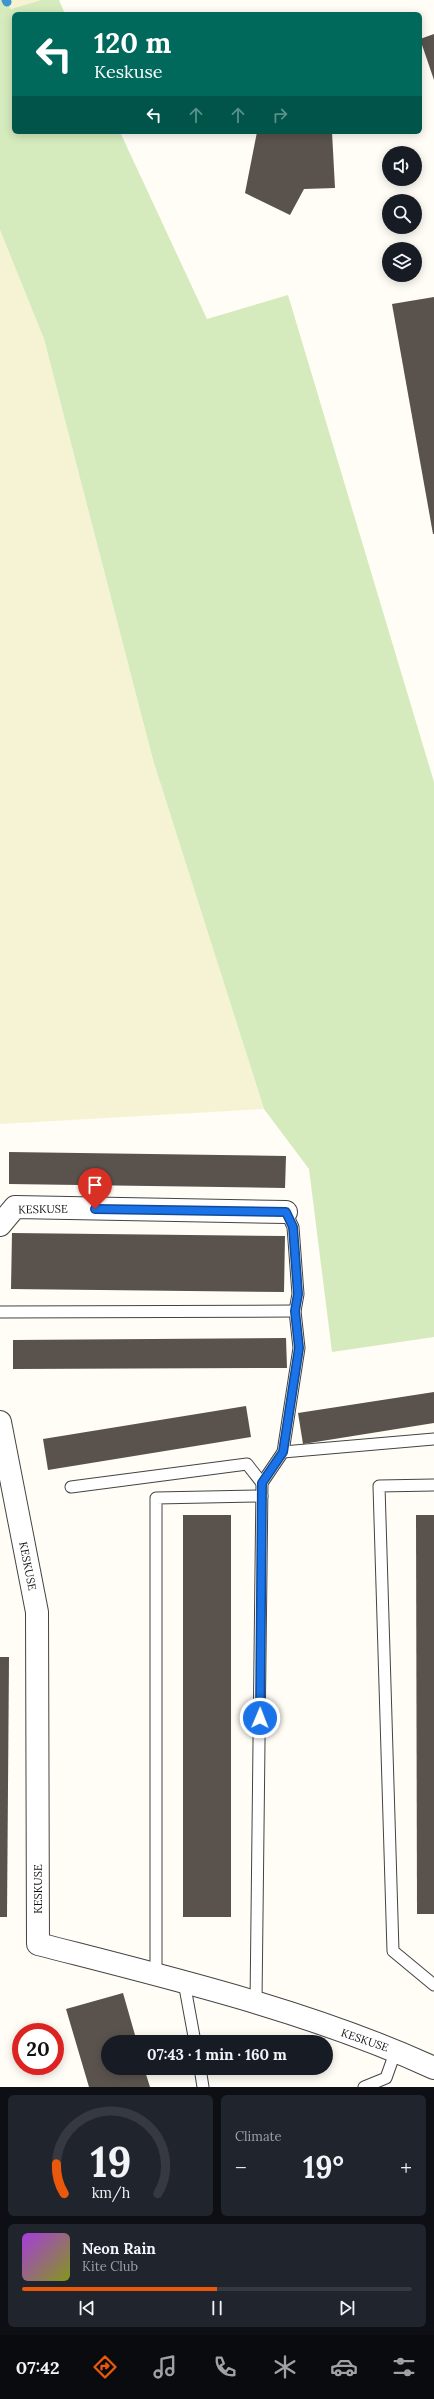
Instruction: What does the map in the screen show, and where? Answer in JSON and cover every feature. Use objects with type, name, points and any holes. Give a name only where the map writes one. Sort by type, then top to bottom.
[{"type":"street","name":"KESKUSE","points":[[0,1225],[15,1207],[286,1212]]},
{"type":"street","name":"KESKUSE","points":[[0,1422],[37,1612],[38,1944],[156,1974],[256,2003],[396,2050],[434,2068]]},
{"type":"lane","points":[[256,2003],[262,1483],[283,1452],[299,1348],[295,1311],[298,1294],[293,1227],[286,1212]]},
{"type":"lane","points":[[0,1312],[295,1311]]},
{"type":"lane","points":[[283,1452],[434,1439]]},
{"type":"lane","points":[[71,1487],[247,1464],[262,1483]]},
{"type":"lane","points":[[434,1485],[379,1486],[393,1951],[434,1985]]},
{"type":"lane","points":[[156,1974],[156,1498],[262,1496]]},
{"type":"lane","points":[[184,1982],[194,2035]]},
{"type":"lane","points":[[364,2087],[386,2078],[396,2050]]},
{"type":"lane","points":[[201,2075],[203,2087]]},
{"type":"shaded area","points":[[6,0],[41,0],[11,9]]},
{"type":"shaded area","points":[[0,230],[44,339],[153,760],[264,1109],[0,1124]]},
{"type":"green space","points":[[0,0],[6,0],[11,9],[41,0],[59,0],[64,12],[12,12],[12,134],[121,134],[207,319],[288,295],[434,782],[434,1337],[332,1352],[309,1169],[264,1109],[153,760],[44,339],[0,230]]},
{"type":"building","points":[[434,34],[434,80],[422,45],[422,38]]},
{"type":"building","points":[[257,134],[332,134],[335,188],[304,189],[290,215],[245,193]]},
{"type":"building","points":[[434,297],[434,534],[433,534],[392,304]]},
{"type":"building","points":[[9,1152],[286,1156],[285,1188],[9,1184]]},
{"type":"building","points":[[12,1233],[285,1236],[284,1292],[11,1289]]},
{"type":"building","points":[[286,1338],[287,1368],[13,1369],[13,1340]]},
{"type":"building","points":[[434,1392],[434,1423],[303,1444],[298,1413]]},
{"type":"building","points":[[246,1406],[251,1437],[48,1470],[43,1439]]},
{"type":"building","points":[[183,1515],[231,1515],[231,1917],[183,1917]]},
{"type":"building","points":[[416,1515],[434,1515],[434,1914],[417,1914]]},
{"type":"building","points":[[0,1657],[9,1657],[7,1917],[0,1917]]},
{"type":"building","points":[[123,1993],[135,2035],[101,2035],[101,2075],[146,2075],[150,2087],[89,2087],[66,2009]]},
{"type":"route","points":[[95,1209],[286,1212],[293,1227],[298,1294],[295,1311],[299,1348],[283,1452],[262,1483],[260,1718]]}]
